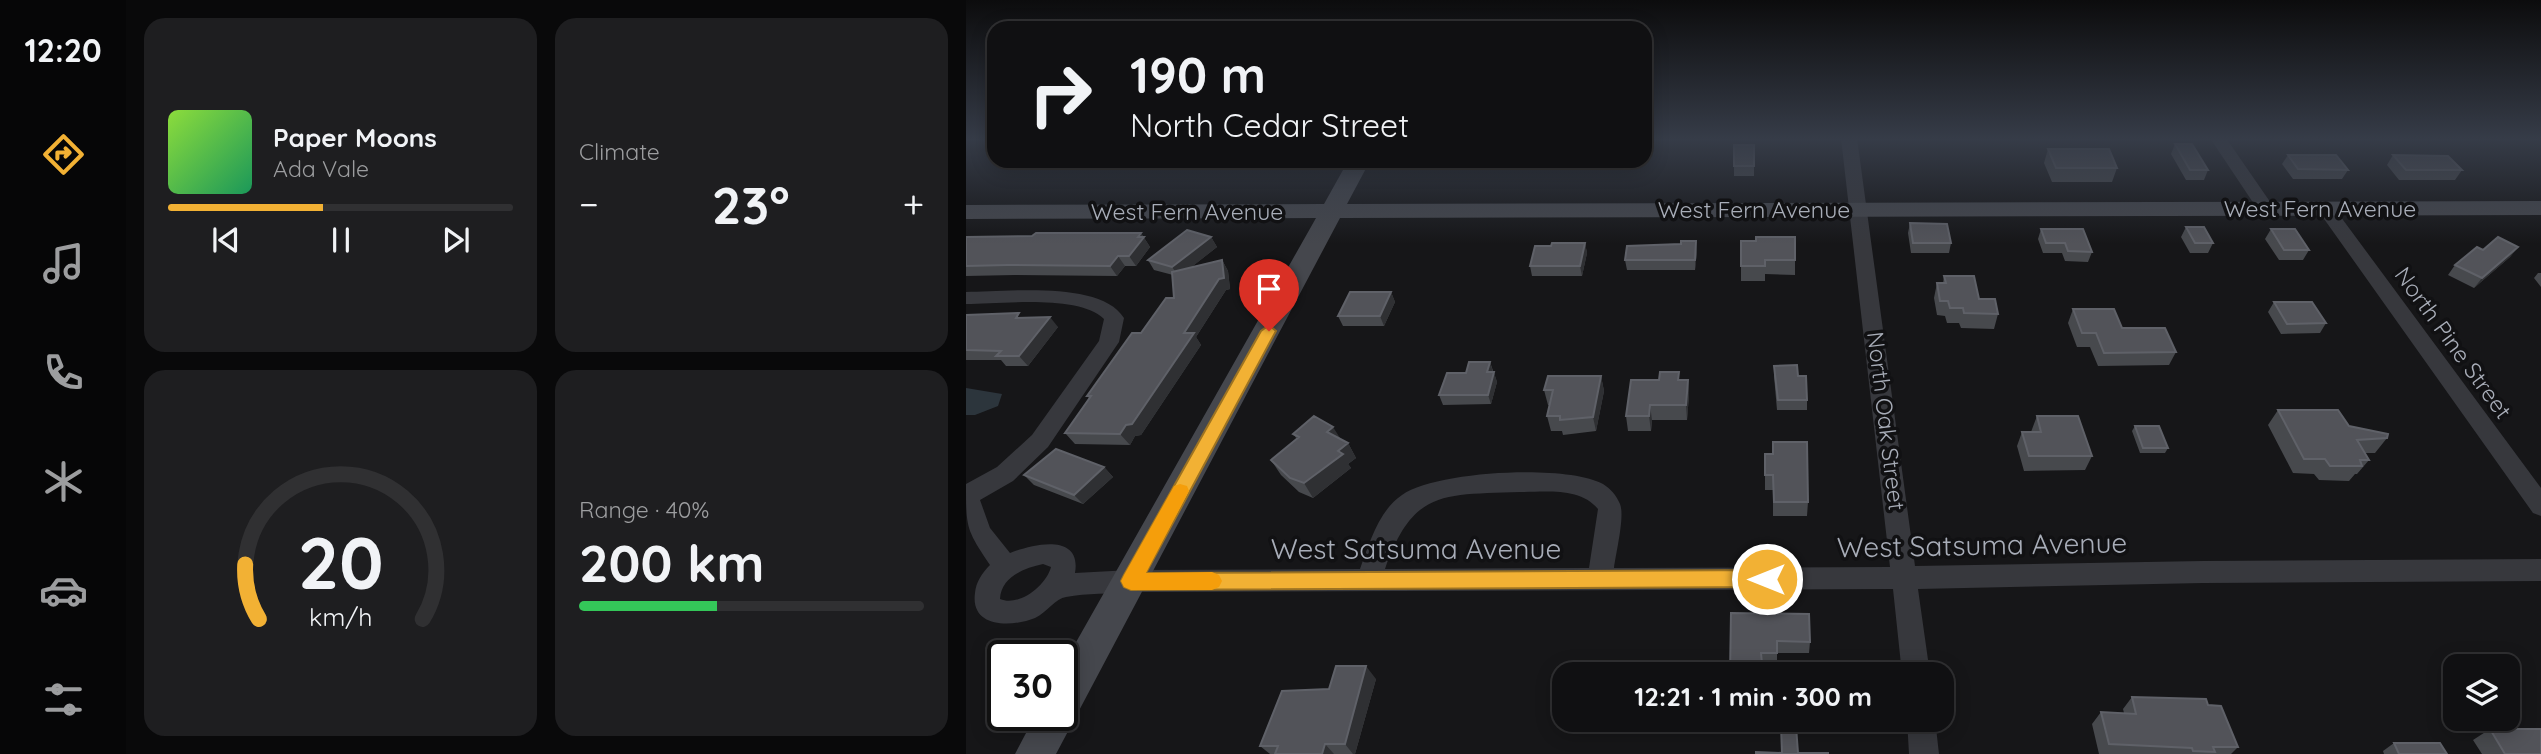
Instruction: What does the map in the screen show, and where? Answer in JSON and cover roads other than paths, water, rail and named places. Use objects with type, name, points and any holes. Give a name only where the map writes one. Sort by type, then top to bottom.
[{"type":"street","points":[[1078,675],[1353,173]]},
{"type":"street","name":"North Oak Street","points":[[1854,173],[1915,662]]},
{"type":"street","points":[[2242,173],[2266,209]]},
{"type":"street","name":"West Fern Avenue","points":[[966,212],[2541,208]]},
{"type":"street","name":"North Pine Street","points":[[2326,209],[2541,506]]},
{"type":"street","points":[[966,298],[1070,298],[1103,307],[1114,318],[1109,342],[1040,441],[1005,474],[966,496],[980,533],[1006,567]]},
{"type":"street","points":[[1368,581],[1390,527],[1400,510],[1416,497],[1429,491],[1463,485],[1540,484],[1583,486],[1606,499],[1610,508],[1601,579]]},
{"type":"street","points":[[1054,554],[1064,563],[1064,572],[1056,586],[1031,606],[1016,611],[995,611],[988,605],[986,597],[995,577],[1006,567],[1027,556],[1054,554]]},
{"type":"street","name":"West Satsuma Avenue","points":[[1056,586],[1131,581],[1906,578],[2203,572],[2541,570]]},
{"type":"street","points":[[1035,754],[1048,731]]},
{"type":"street","points":[[1922,732],[1924,754]]}]
